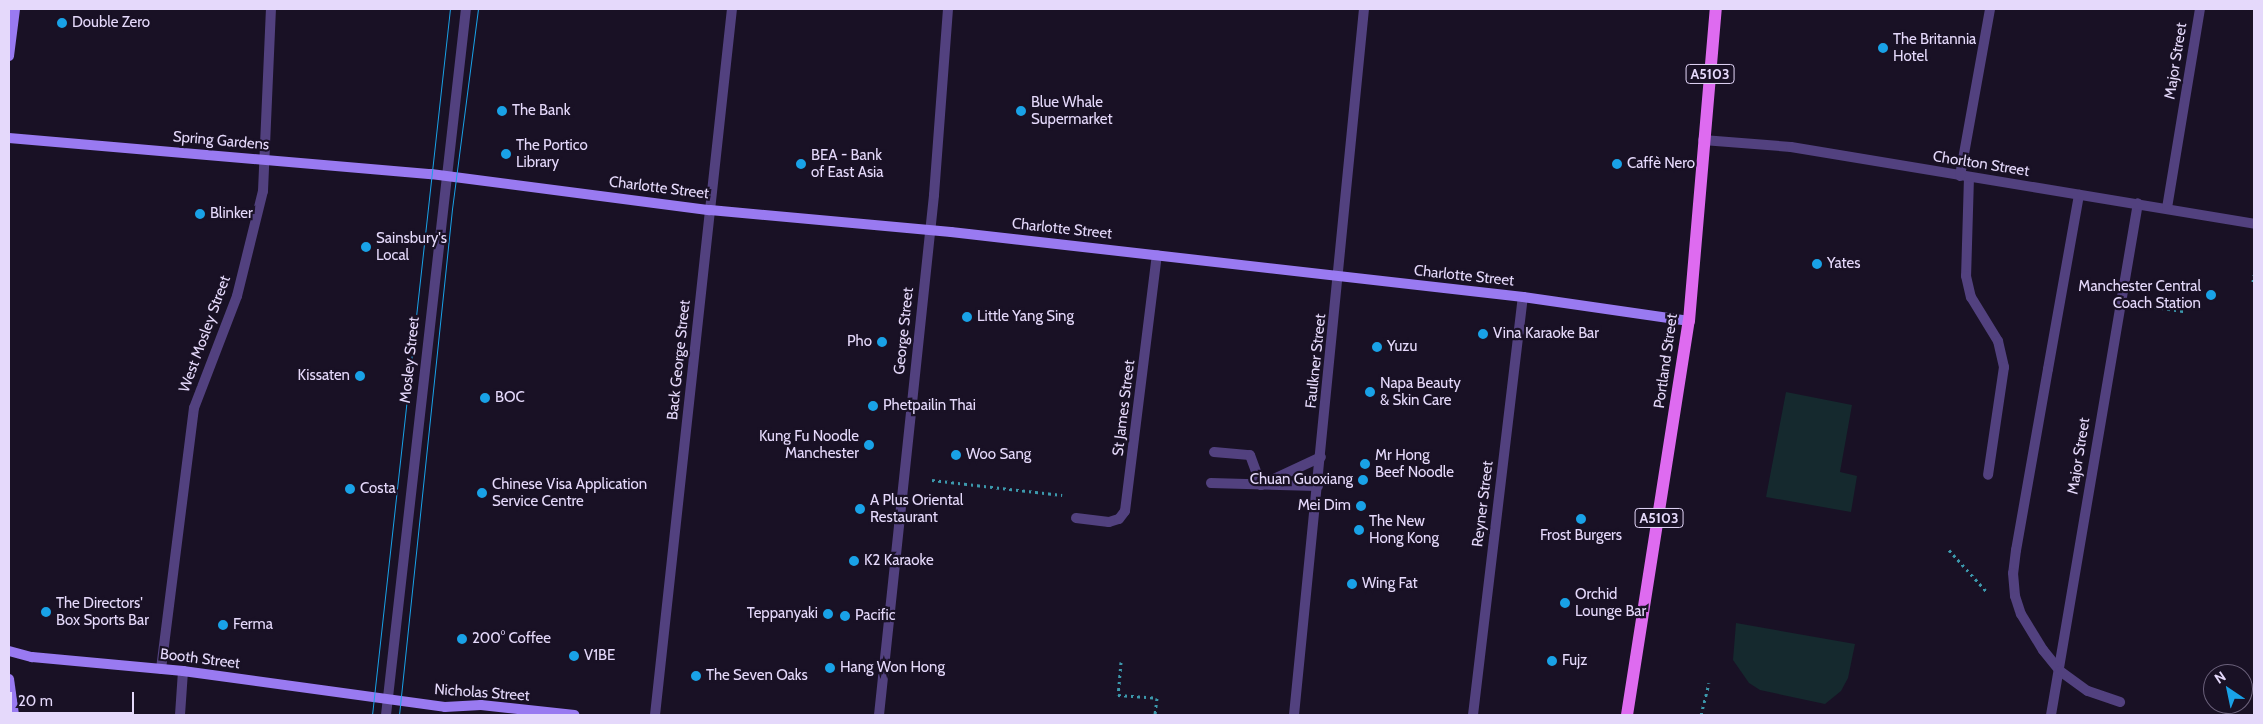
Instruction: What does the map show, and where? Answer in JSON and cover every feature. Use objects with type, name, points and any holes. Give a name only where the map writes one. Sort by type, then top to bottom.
[{"type":"main road","name":"Portland Street","points":[[1627,715],[1689,321],[1703,140],[1716,9]]},
{"type":"street","points":[[9,56],[15,9]]},
{"type":"street","name":"West Mosley Street","points":[[161,669],[194,408],[237,296],[262,191],[266,160],[271,9]]},
{"type":"street","name":"Mosley Street","points":[[386,715],[445,176],[466,9]]},
{"type":"street","name":"Back George Street","points":[[655,715],[732,9]]},
{"type":"street","name":"George Street","points":[[879,715],[930,230],[948,9]]},
{"type":"street","name":"Faulkner Street","points":[[1294,715],[1340,278],[1364,9]]},
{"type":"street","points":[[1988,475],[2004,368],[1998,341],[1971,297],[1966,276],[1964,177],[1990,9]]},
{"type":"street","name":"Major Street","points":[[2167,208],[2200,9]]},
{"type":"street","name":"Spring Gardens","points":[[9,138],[431,174]]},
{"type":"street","name":"Chorlton Street","points":[[1703,140],[1791,147],[1964,177],[2138,203],[2254,224]]},
{"type":"street","name":"Charlotte Street","points":[[431,174],[710,210],[930,230],[1157,255],[1340,278],[1523,297],[1689,321]]},
{"type":"street","points":[[2079,195],[2013,573],[2021,614],[2042,650],[2060,671],[2088,691],[2120,702]]},
{"type":"street","name":"Major Street","points":[[2051,715],[2138,203]]},
{"type":"street","name":"St James Street","points":[[1076,518],[1109,522],[1119,519],[1125,511],[1157,255]]},
{"type":"street","name":"Reyner Street","points":[[1473,715],[1523,297]]},
{"type":"street","points":[[1214,452],[1250,455],[1261,485]]},
{"type":"street","points":[[1261,485],[1321,458]]},
{"type":"street","points":[[1211,483],[1318,486]]},
{"type":"street","name":"Booth Street","points":[[9,651],[32,657],[183,671],[388,699]]},
{"type":"street","points":[[180,715],[183,671]]},
{"type":"street","points":[[9,679],[14,715]]},
{"type":"street","name":"Nicholas Street","points":[[388,699],[445,707],[481,705],[574,715]]},
{"type":"path","points":[[2253,282],[2254,275]]},
{"type":"path","points":[[2138,304],[2185,311]]},
{"type":"path","points":[[904,476],[1068,496]]},
{"type":"path","points":[[1121,662],[1118,695],[1157,698],[1155,715]]},
{"type":"path","points":[[1701,715],[1709,683]]},
{"type":"green space","points":[[1786,392],[1852,405],[1840,472],[1857,476],[1851,512],[1766,497]]},
{"type":"green space","points":[[1736,623],[1855,644],[1848,678],[1841,691],[1825,704],[1760,690],[1749,683],[1733,660]]},
{"type":"tram line","points":[[372,715],[450,9]]},
{"type":"tram line","points":[[399,715],[452,209],[478,9]]},
{"type":"place","name":"Double Zero","points":[[62,23]]},
{"type":"place","name":"The Britannia Hotel","points":[[1883,48]]},
{"type":"place","name":"The Bank","points":[[502,111]]},
{"type":"place","name":"Blue Whale Supermarket","points":[[1021,111]]},
{"type":"place","name":"The Portico Library","points":[[506,154]]},
{"type":"place","name":"BEA - Bank of East Asia","points":[[801,164]]},
{"type":"place","name":"Caffè Nero","points":[[1617,164]]},
{"type":"place","name":"Blinker","points":[[200,214]]},
{"type":"place","name":"Sainsbury's Local","points":[[366,247]]},
{"type":"place","name":"Yates","points":[[1817,264]]},
{"type":"place","name":"Manchester Central Coach Station","points":[[2211,295]]},
{"type":"place","name":"Little Yang Sing","points":[[967,317]]},
{"type":"place","name":"Vina Karaoke Bar","points":[[1483,334]]},
{"type":"place","name":"Pho","points":[[882,342]]},
{"type":"place","name":"Yuzu","points":[[1377,347]]},
{"type":"place","name":"Kissaten","points":[[360,376]]},
{"type":"place","name":"Napa Beauty & Skin Care","points":[[1370,392]]},
{"type":"place","name":"BOC","points":[[485,398]]},
{"type":"place","name":"Phetpailin Thai","points":[[873,406]]},
{"type":"place","name":"Kung Fu Noodle Manchester","points":[[869,445]]},
{"type":"place","name":"Woo Sang","points":[[956,455]]},
{"type":"place","name":"Mr Hong Beef Noodle","points":[[1365,464]]},
{"type":"place","name":"Chuan Guoxiang","points":[[1363,480]]},
{"type":"place","name":"Costa","points":[[350,489]]},
{"type":"place","name":"Chinese Visa Application Service Centre","points":[[482,493]]},
{"type":"place","name":"Mei Dim","points":[[1361,506]]},
{"type":"place","name":"A Plus Oriental Restaurant","points":[[860,509]]},
{"type":"place","name":"Frost Burgers","points":[[1581,519]]},
{"type":"place","name":"The New Hong Kong","points":[[1359,530]]},
{"type":"place","name":"K2 Karaoke","points":[[854,561]]},
{"type":"place","name":"Wing Fat","points":[[1352,584]]},
{"type":"place","name":"Orchid Lounge Bar","points":[[1565,603]]},
{"type":"place","name":"The Directors' Box Sports Bar","points":[[46,612]]},
{"type":"place","name":"Teppanyaki","points":[[828,614]]},
{"type":"place","name":"Pacific","points":[[845,616]]},
{"type":"place","name":"Ferma","points":[[223,625]]},
{"type":"place","name":"200° Coffee","points":[[462,639]]},
{"type":"place","name":"V1BE","points":[[574,656]]},
{"type":"place","name":"Fujz","points":[[1552,661]]},
{"type":"place","name":"Hang Won Hong","points":[[830,668]]},
{"type":"place","name":"The Seven Oaks","points":[[696,676]]}]
